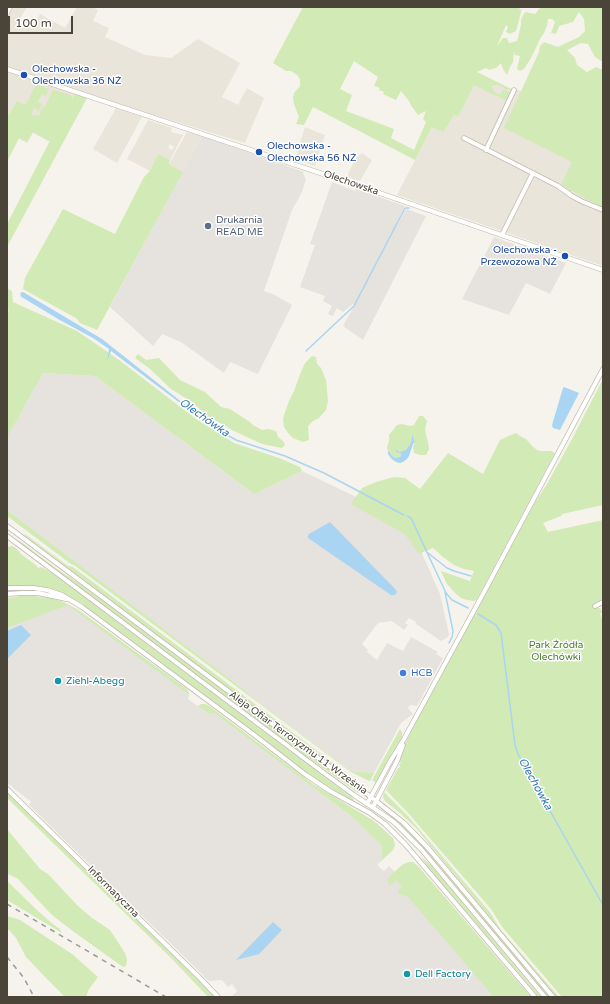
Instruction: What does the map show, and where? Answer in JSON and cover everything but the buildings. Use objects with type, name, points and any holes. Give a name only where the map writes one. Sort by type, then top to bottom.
[{"type":"street","points":[[7,13],[10,7]]},
{"type":"street","name":"Olechowska","points":[[7,69],[356,185],[603,270]]},
{"type":"street","points":[[486,150],[514,90]]},
{"type":"street","points":[[464,138],[558,186],[576,199],[603,210]]},
{"type":"street","points":[[502,235],[533,173]]},
{"type":"street","points":[[367,804],[404,739],[603,369]]},
{"type":"street","name":"Aleja Ofiar Terroryzmu 11 Września","points":[[8,528],[404,823],[421,840],[553,997]]},
{"type":"street","points":[[8,537],[14,531]]},
{"type":"street","name":"Aleja Ofiar Terroryzmu 11 Września","points":[[8,537],[319,770],[395,823],[417,844],[545,997]]},
{"type":"street","points":[[7,588],[40,589],[62,595],[82,607],[310,778],[370,813],[385,824],[405,844],[535,997]]},
{"type":"street","points":[[7,594],[38,593],[68,599]]},
{"type":"street","points":[[595,606],[603,602]]},
{"type":"street","points":[[373,807],[397,761],[404,739]]},
{"type":"street","name":"Informatyczna","points":[[7,789],[218,997]]},
{"type":"shaded area","points":[[13,7],[27,7],[18,22],[32,29],[40,14],[65,28],[77,7],[93,7],[98,10],[93,21],[109,28],[105,37],[145,55],[171,58],[198,39],[240,63],[222,97],[238,105],[247,88],[264,98],[245,143],[76,91],[50,142],[33,133],[27,143],[7,132],[7,19]]},
{"type":"shaded area","points":[[479,73],[511,89],[521,91],[574,162],[603,194],[603,266],[397,195],[432,127],[454,115],[458,117]]},
{"type":"shaded area","points":[[116,108],[142,117],[117,163],[93,149]]},
{"type":"shaded area","points":[[148,120],[172,128],[171,132],[183,135],[170,160],[158,154],[150,171],[127,159]],"holes":[[[170,144],[174,147],[172,150],[168,148]]]},
{"type":"shaded area","points":[[305,127],[325,135],[315,166],[295,159]]},
{"type":"shaded area","points":[[187,132],[202,136],[183,172],[169,164]]},
{"type":"shaded area","points":[[202,136],[304,172],[303,174],[306,179],[302,192],[292,210],[264,291],[275,295],[292,305],[258,374],[230,362],[224,373],[181,342],[162,334],[153,346],[110,307]]},
{"type":"shaded area","points":[[362,153],[372,160],[360,181],[347,177],[355,159]]},
{"type":"shaded area","points":[[332,182],[355,191],[356,189],[405,206],[396,224],[397,225],[406,209],[426,216],[363,340],[343,326],[354,306],[353,304],[343,312],[337,308],[333,316],[328,314],[332,306],[323,301],[325,296],[300,287],[315,245],[310,244]]},
{"type":"shaded area","points":[[494,237],[566,263],[550,294],[526,283],[509,315],[462,299]]},
{"type":"shaded area","points":[[347,265],[359,272],[340,308],[328,302]]},
{"type":"shaded area","points":[[43,373],[95,376],[254,494],[302,471],[408,522],[440,594],[449,634],[448,637],[441,641],[409,618],[405,623],[408,625],[404,630],[392,621],[378,623],[362,644],[368,650],[367,652],[377,660],[387,643],[403,651],[411,637],[438,652],[436,654],[443,658],[417,706],[410,705],[408,708],[413,714],[401,723],[374,773],[351,771],[7,510],[7,438]]},
{"type":"shaded area","points":[[68,604],[189,695],[188,699],[209,714],[214,713],[351,816],[382,846],[382,859],[377,864],[380,868],[384,871],[389,866],[519,997],[231,997],[237,991],[232,984],[228,987],[222,980],[209,981],[29,805],[31,802],[7,783],[7,628]]},
{"type":"green space","points":[[303,7],[519,7],[520,10],[522,9],[516,31],[510,34],[506,32],[508,27],[506,25],[497,46],[503,38],[507,38],[509,43],[517,41],[521,19],[525,12],[535,14],[540,8],[539,7],[603,7],[603,62],[595,57],[588,44],[581,43],[567,50],[575,58],[577,65],[587,72],[596,67],[603,70],[603,208],[561,185],[572,162],[504,128],[539,52],[540,46],[544,42],[558,47],[579,37],[585,31],[584,19],[579,12],[573,22],[559,26],[556,34],[551,33],[555,22],[552,19],[548,19],[544,33],[524,69],[520,71],[517,69],[520,56],[515,55],[514,52],[513,62],[507,75],[501,63],[496,68],[489,70],[486,68],[477,72],[511,89],[504,89],[505,88],[496,84],[495,86],[493,85],[491,87],[494,89],[493,91],[500,95],[503,90],[510,92],[507,101],[474,85],[458,117],[454,115],[443,132],[432,127],[415,160],[313,107],[304,125],[296,124],[299,117],[293,98],[294,93],[300,86],[300,79],[291,71],[286,71],[273,63]],"holes":[[[354,61],[378,77],[374,86],[380,88],[379,90],[384,92],[383,94],[396,100],[401,91],[418,115],[426,111],[423,119],[426,122],[414,150],[391,138],[394,129],[346,111],[352,95],[340,89]]]},
{"type":"green space","points":[[36,84],[49,89],[46,96],[42,94],[38,102],[43,105],[38,111],[34,108],[31,114],[34,116],[39,116],[39,112],[45,106],[53,90],[71,95],[72,99],[75,93],[87,98],[7,247],[7,224],[55,131],[49,141],[33,132],[27,142],[19,138],[7,162],[7,114],[9,115],[17,101],[26,105]]},
{"type":"green space","points":[[158,154],[170,160],[169,164],[183,172],[97,330],[80,323],[76,318],[23,289],[25,278],[63,209],[115,234],[144,177],[150,171]]},
{"type":"green space","points":[[7,288],[12,291],[13,302],[77,331],[115,357],[196,419],[234,443],[279,458],[300,467],[302,471],[254,494],[95,376],[43,373],[7,438],[7,314],[9,310],[7,309]]},
{"type":"green space","points":[[138,354],[146,360],[159,358],[180,380],[205,392],[221,407],[230,409],[262,430],[268,429],[276,431],[278,437],[285,445],[282,448],[262,444],[232,430],[206,415],[192,402],[171,389],[150,369],[135,358]]},
{"type":"green space","points":[[312,356],[316,357],[317,364],[321,368],[326,380],[328,401],[326,410],[319,418],[308,426],[309,440],[303,442],[293,438],[288,433],[284,427],[283,418],[305,363]]},
{"type":"green space","name":"Park Źródła Olechówki","points":[[603,379],[603,505],[562,514],[561,516],[543,523],[548,532],[603,520],[603,599],[594,604],[596,608],[600,608],[602,612],[600,614],[603,622],[603,997],[562,997],[503,928],[491,909],[409,814],[386,790],[400,766],[399,765],[401,762],[399,762],[409,735],[534,504],[571,441]]},
{"type":"green space","points":[[419,416],[423,416],[427,421],[425,429],[429,449],[426,455],[414,453],[413,447],[415,442],[412,436],[411,443],[407,449],[404,452],[400,452],[397,449],[398,453],[401,455],[400,457],[395,458],[390,452],[388,452],[387,447],[389,435],[397,425],[414,425]]},
{"type":"green space","points":[[516,433],[526,439],[537,450],[551,451],[555,453],[477,599],[474,601],[461,598],[455,593],[447,584],[441,571],[470,581],[474,571],[454,565],[433,548],[419,554],[405,534],[351,504],[362,488],[394,477],[405,478],[420,489],[448,453],[483,474],[500,440]]},
{"type":"green space","points":[[7,510],[351,771],[374,773],[370,781],[351,772],[71,564],[7,516]]},
{"type":"green space","points":[[25,534],[68,566],[73,567],[337,767],[328,763],[24,535]]},
{"type":"green space","points":[[20,541],[359,791],[358,793],[303,754],[19,542]]},
{"type":"green space","points":[[12,546],[37,567],[41,567],[52,573],[354,799],[353,801],[310,775],[81,603],[63,594],[38,587],[7,586],[7,547]]},
{"type":"green space","points":[[20,596],[50,598],[63,602],[77,609],[187,689],[189,695],[68,605],[7,628],[7,598]]},
{"type":"green space","points":[[201,704],[208,705],[313,784],[374,821],[393,838],[395,845],[393,850],[377,865],[382,859],[382,846],[351,816],[214,713],[209,714],[198,706]]},
{"type":"green space","points":[[400,729],[402,737],[391,754],[376,783],[372,780]]},
{"type":"green space","points":[[7,792],[215,997],[208,997],[173,960],[7,798]]},
{"type":"green space","points":[[384,792],[407,815],[489,911],[501,930],[559,997],[556,997],[416,828],[385,801],[383,797]]},
{"type":"green space","points":[[380,806],[403,825],[420,842],[550,997],[548,997],[524,969],[421,846],[399,823],[379,807]]},
{"type":"green space","points":[[7,829],[40,869],[48,874],[78,906],[110,930],[125,953],[127,960],[126,966],[123,967],[52,915],[18,879],[7,873]]},
{"type":"green space","points":[[421,857],[431,865],[541,997],[539,997],[425,864]]},
{"type":"green space","points":[[408,862],[413,862],[418,866],[531,997],[494,997],[408,896],[401,895],[398,891],[402,886],[396,880],[389,885],[388,880],[390,876],[402,865]]},
{"type":"green space","points":[[7,881],[39,912],[60,929],[62,933],[7,900]]},
{"type":"green space","points":[[7,916],[20,920],[72,954],[98,977],[89,989],[86,997],[65,997],[47,979],[26,957],[16,938],[7,928]]},
{"type":"water","points":[[23,292],[102,339],[193,411],[192,412],[111,351],[107,361],[109,349],[93,338],[20,296],[20,293]]},
{"type":"water","points":[[564,387],[579,393],[560,430],[553,428],[552,425]]},
{"type":"water","points":[[412,435],[415,442],[407,459],[400,463],[393,460],[388,452],[390,452],[395,458],[400,457],[400,453],[397,452],[396,449],[400,452],[406,450],[411,443]]},
{"type":"water","points":[[330,522],[395,589],[397,592],[395,595],[391,595],[308,538],[309,534]]},
{"type":"water","points":[[21,625],[31,635],[8,658],[7,631]]},
{"type":"water","points":[[273,922],[282,930],[259,954],[236,960]]},
{"type":"waterway","points":[[306,351],[354,306],[405,208],[409,208]]},
{"type":"waterway","name":"Olechówka","points":[[191,410],[213,427],[236,440],[285,456],[324,473],[404,515]]},
{"type":"waterway","name":"Olechówka","points":[[407,516],[411,518],[446,593],[452,600],[468,608]]},
{"type":"waterway","points":[[428,553],[447,568],[471,576]]},
{"type":"waterway","points":[[445,592],[453,631],[449,643]]},
{"type":"waterway","name":"Olechówka","points":[[478,614],[496,625],[501,633],[515,745],[518,754],[603,905]]},
{"type":"railway","points":[[7,904],[166,997]]},
{"type":"railway","points":[[7,957],[24,978],[34,997]]},
{"type":"place","name":"Olechowska - Olechowska 36 NŻ","points":[[24,75]]},
{"type":"place","name":"Olechowska - Olechowska 56 NŻ","points":[[259,152]]},
{"type":"place","name":"Drukarnia READ ME","points":[[208,226]]},
{"type":"place","name":"Olechowska - Przewozowa NŻ","points":[[565,256]]},
{"type":"place","name":"HCB","points":[[403,673]]},
{"type":"place","name":"Ziehl-Abegg","points":[[58,681]]},
{"type":"place","name":"Dell Factory","points":[[407,974]]}]
